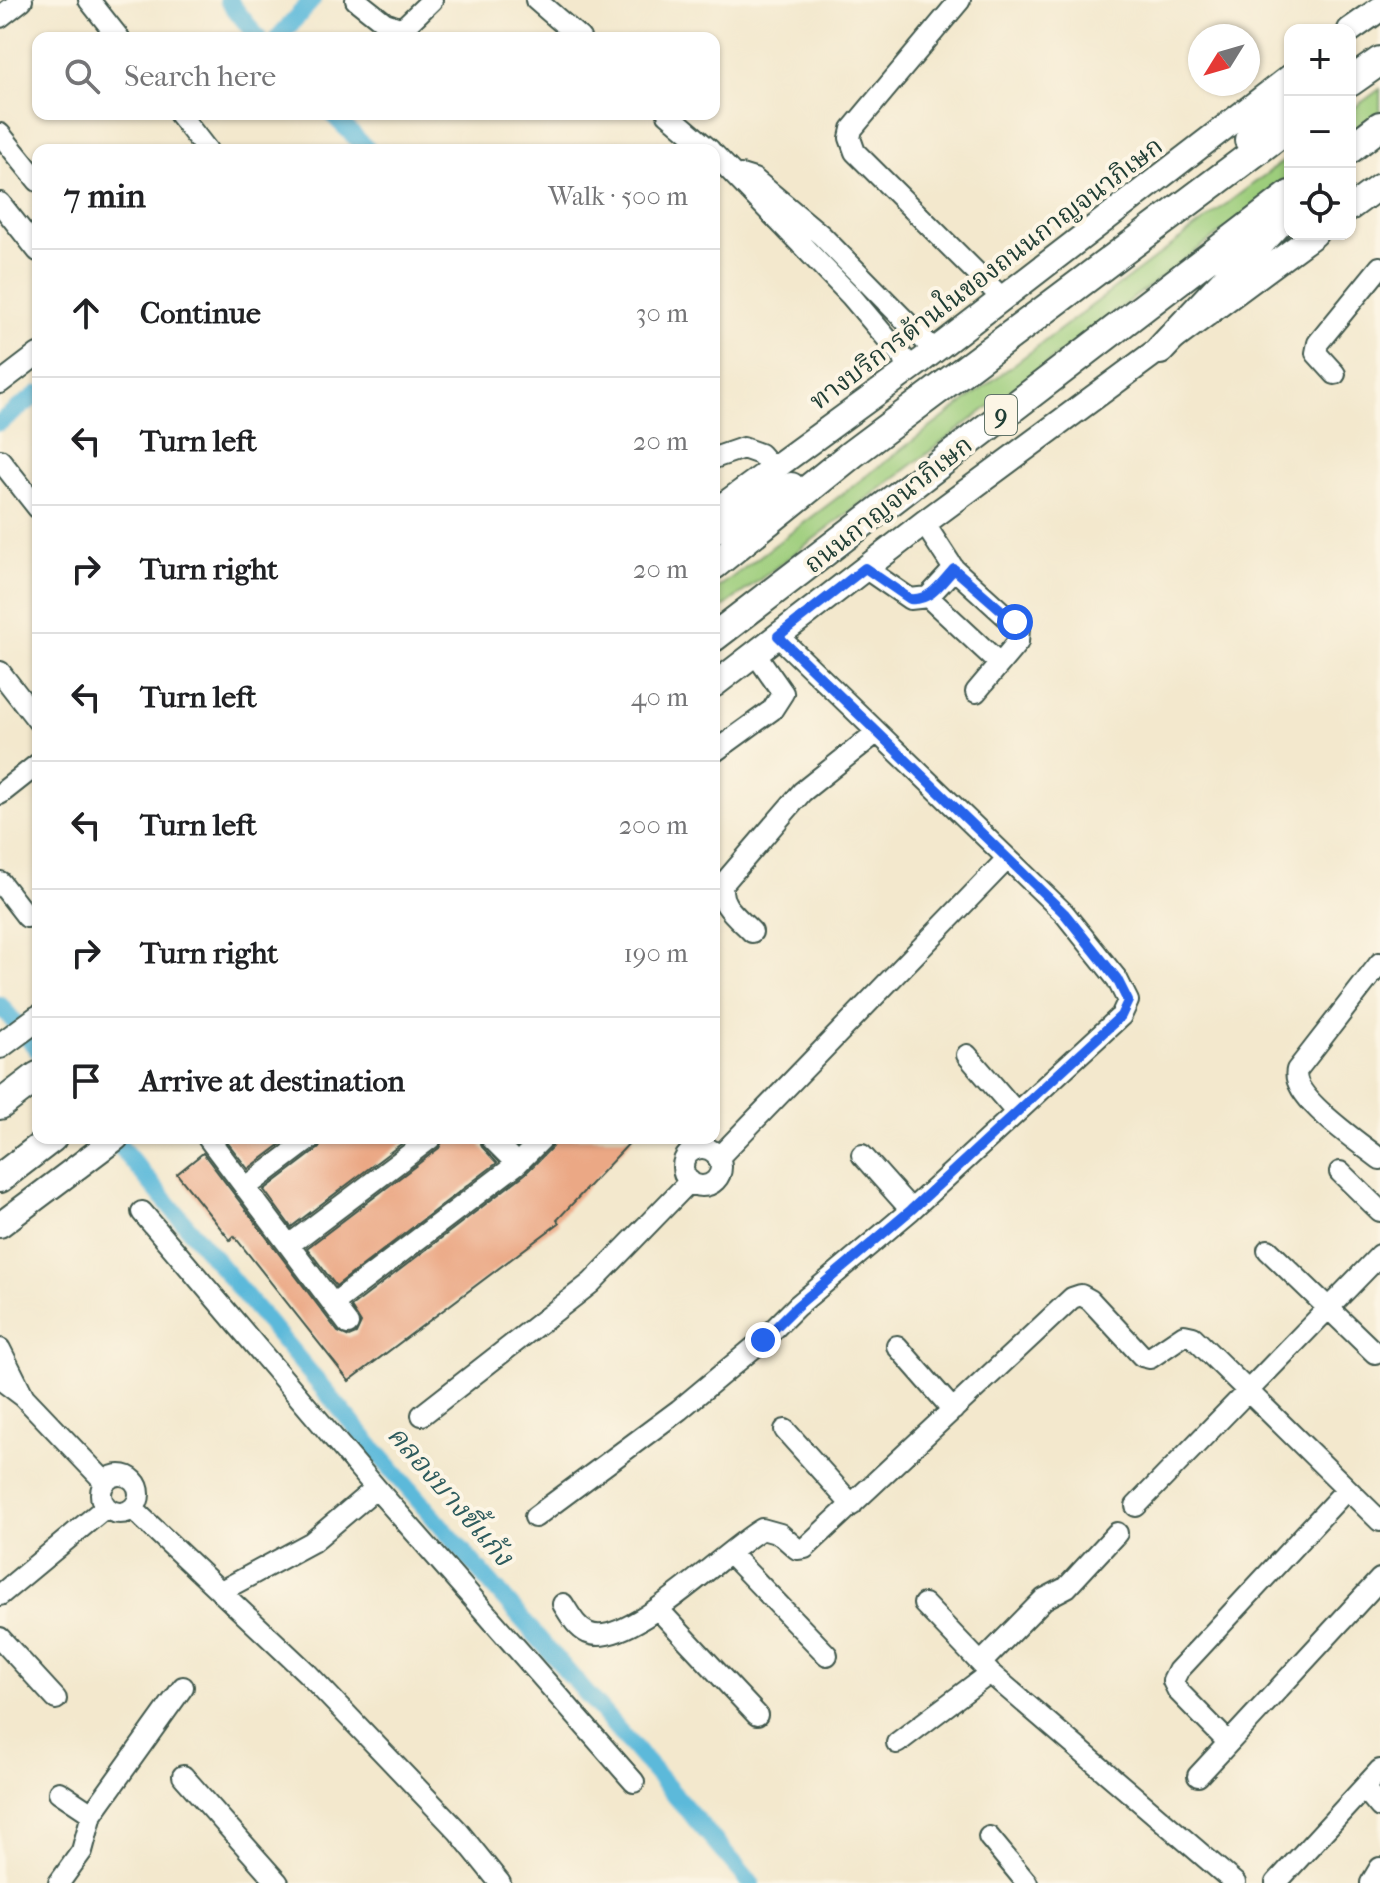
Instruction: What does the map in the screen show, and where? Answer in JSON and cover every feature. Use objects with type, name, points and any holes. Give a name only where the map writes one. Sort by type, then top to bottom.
[{"type":"highway","points":[[1356,78],[1380,61]]},
{"type":"highway","points":[[1208,185],[1284,103]]},
{"type":"highway","points":[[1356,144],[1380,126]]},
{"type":"highway","name":"9","points":[[720,560],[852,454],[1284,130]]},
{"type":"highway","name":"ถนนกาญจนาภิเษก","points":[[720,632],[1284,200]]},
{"type":"highway","points":[[1160,350],[1284,217]]},
{"type":"highway","points":[[720,526],[852,454]]},
{"type":"highway","points":[[0,1105],[32,1081]]},
{"type":"highway","points":[[2,1176],[44,1144]]},
{"type":"main road","points":[[1356,25],[1379,4]]},
{"type":"main road","name":"ทางบริการด้านในของถนนกาญจนาภิเษก","points":[[720,508],[1003,299],[1284,82]]},
{"type":"main road","points":[[1356,205],[1378,192]]},
{"type":"main road","points":[[720,680],[924,523],[1307,240]]},
{"type":"main road","points":[[0,1046],[32,1022]]},
{"type":"main road","points":[[0,1225],[108,1144]]},
{"type":"street","points":[[0,17],[22,0]]},
{"type":"street","points":[[89,0],[114,32]]},
{"type":"street","points":[[356,0],[385,23],[402,29],[432,0]]},
{"type":"street","points":[[536,0],[573,32]]},
{"type":"street","points":[[960,0],[852,129],[850,138],[855,152],[1003,299]]},
{"type":"street","points":[[184,120],[202,144]]},
{"type":"street","points":[[675,120],[703,144]]},
{"type":"street","points":[[0,134],[32,174]]},
{"type":"street","points":[[720,159],[738,174],[746,189],[851,296],[911,367]]},
{"type":"street","points":[[738,174],[754,179],[821,235],[934,350]]},
{"type":"street","points":[[0,203],[32,243]]},
{"type":"street","points":[[1335,374],[1316,353],[1318,343],[1380,267]]},
{"type":"street","points":[[0,383],[32,359]]},
{"type":"street","points":[[720,456],[743,448],[760,454],[773,469]]},
{"type":"street","points":[[0,460],[32,500]]},
{"type":"street","points":[[924,523],[954,569],[1019,628],[1018,642],[976,692]]},
{"type":"street","points":[[865,568],[910,599],[928,597],[954,569]]},
{"type":"street","points":[[928,597],[999,663]]},
{"type":"street","points":[[535,1517],[679,1410],[911,1210],[1121,1016],[1128,1001],[1117,979],[1075,925],[778,636]]},
{"type":"street","points":[[720,748],[772,710],[783,693],[755,653]]},
{"type":"street","points":[[0,672],[32,713]]},
{"type":"street","points":[[752,932],[725,905],[720,892],[723,884],[802,792],[876,733]]},
{"type":"street","points":[[0,794],[32,769]]},
{"type":"street","points":[[422,1415],[591,1283],[690,1181],[705,1186],[716,1180],[721,1169],[718,1158],[1007,859]]},
{"type":"street","points":[[0,882],[27,917]]},
{"type":"street","points":[[1380,963],[1294,1078],[1296,1085],[1309,1099],[1380,1159]]},
{"type":"street","points":[[967,1055],[1016,1112]]},
{"type":"street","points":[[212,1144],[348,1324]]},
{"type":"street","points":[[245,1188],[303,1144]]},
{"type":"street","points":[[289,1245],[423,1144]]},
{"type":"street","points":[[497,1144],[517,1164]]},
{"type":"street","points":[[333,1304],[517,1164],[537,1144]]},
{"type":"street","points":[[862,1155],[911,1210]]},
{"type":"street","points":[[1340,1172],[1380,1211]]},
{"type":"street","points":[[142,1212],[376,1488],[634,1782]]},
{"type":"street","points":[[1268,1250],[1375,1353]]},
{"type":"street","points":[[1136,1506],[1380,1255]]},
{"type":"street","points":[[563,1604],[579,1627],[591,1635],[625,1626],[658,1609],[762,1529],[780,1534],[797,1549],[805,1548],[1072,1298],[1081,1295],[1090,1300],[1142,1356],[1150,1358],[1159,1354],[1184,1335],[1193,1337],[1380,1521]]},
{"type":"street","points":[[897,1346],[953,1410]]},
{"type":"street","points":[[2,1354],[24,1397]]},
{"type":"street","points":[[0,1379],[24,1397],[105,1482]]},
{"type":"street","points":[[785,1430],[852,1505]]},
{"type":"street","points":[[117,1475],[136,1483],[139,1497],[133,1509],[121,1513],[106,1507],[101,1495],[105,1482],[117,1475]]},
{"type":"street","points":[[221,1591],[312,1542],[376,1488]]},
{"type":"street","points":[[1228,1742],[1178,1691],[1173,1681],[1178,1671],[1347,1489]]},
{"type":"street","points":[[0,1595],[106,1507]]},
{"type":"street","points":[[133,1509],[307,1673],[448,1819],[500,1883]]},
{"type":"street","points":[[897,1743],[986,1668],[1044,1599],[1067,1587],[1117,1533]]},
{"type":"street","points":[[730,1554],[827,1655]]},
{"type":"street","points":[[1198,1776],[1380,1579]]},
{"type":"street","points":[[924,1604],[986,1668],[1235,1883]]},
{"type":"street","points":[[658,1609],[757,1715]]},
{"type":"street","points":[[0,1638],[56,1699]]},
{"type":"street","points":[[59,1883],[82,1851],[92,1814],[183,1687]]},
{"type":"street","points":[[1276,1883],[1380,1770]]},
{"type":"street","points":[[183,1776],[278,1883]]},
{"type":"street","points":[[1364,1788],[1380,1807]]},
{"type":"street","points":[[59,1792],[92,1814]]},
{"type":"street","points":[[989,1837],[1027,1883]]},
{"type":"street","points":[[1371,1883],[1380,1868]]},
{"type":"green space","points":[[1380,89],[1380,112],[1356,130],[1356,107]]},
{"type":"green space","points":[[1284,161],[1284,185],[720,609],[720,586]]},
{"type":"building","points":[[229,1144],[281,1144],[248,1169]]},
{"type":"building","points":[[321,1144],[401,1144],[291,1227],[264,1190]]},
{"type":"building","points":[[441,1144],[481,1144],[497,1163],[336,1286],[307,1248]]},
{"type":"building","points":[[553,1144],[628,1144],[557,1220],[559,1223],[349,1381],[234,1236],[230,1240],[177,1174],[203,1153],[338,1332],[349,1337],[356,1334],[361,1323],[351,1307],[525,1174]]},
{"type":"waterway","points":[[228,0],[253,32]]},
{"type":"waterway","points":[[283,32],[312,0]]},
{"type":"waterway","points":[[338,120],[362,144]]},
{"type":"waterway","points":[[0,422],[32,398]]},
{"type":"waterway","name":"คลองบางขี้แก้ง","points":[[0,1005],[32,1043]]},
{"type":"waterway","name":"คลองบางขี้แก้ง","points":[[118,1144],[368,1442],[751,1883]]},
{"type":"route","points":[[763,1340],[797,1306],[911,1210],[1121,1016],[1128,1001],[1117,979],[1064,913],[778,636],[865,568],[910,599],[928,597],[954,569],[1015,622]]}]
